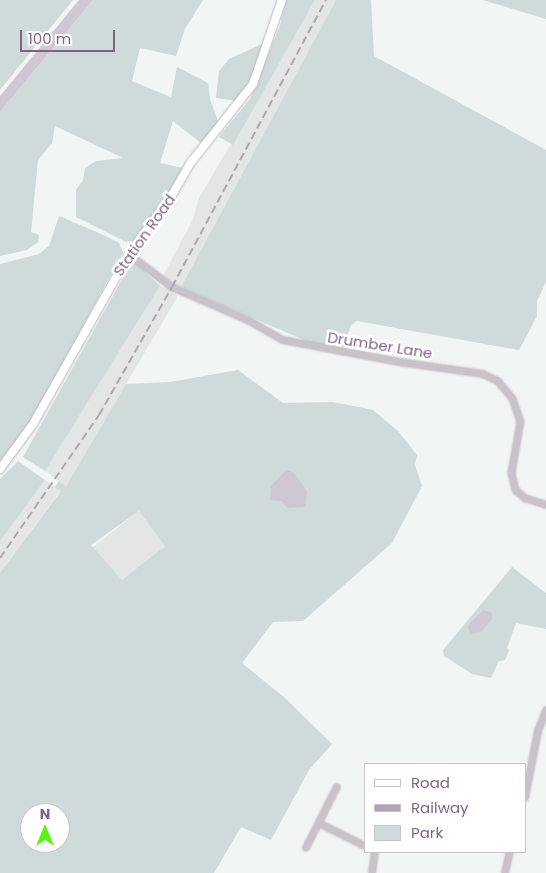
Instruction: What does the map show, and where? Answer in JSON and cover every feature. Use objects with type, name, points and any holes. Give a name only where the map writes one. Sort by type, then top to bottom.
[{"type":"street","name":"Station Road","points":[[0,469],[34,424],[129,254],[172,195],[192,160],[253,84],[282,0]]},
{"type":"street","name":"Drumber Lane","points":[[129,254],[172,286],[248,320],[283,340],[399,362],[483,374],[498,381],[513,399],[521,422],[513,468],[516,490],[525,498],[546,505]]},
{"type":"street","points":[[526,793],[538,731],[546,710]]},
{"type":"street","points":[[306,848],[337,787]]},
{"type":"street","points":[[319,823],[364,846]]},
{"type":"street","points":[[372,873],[375,853]]},
{"type":"street","points":[[505,873],[510,853]]},
{"type":"shaded area","points":[[79,0],[93,0],[0,112],[0,96]]},
{"type":"shaded area","points":[[315,0],[336,0],[181,287],[177,285],[173,293],[178,296],[66,486],[45,471],[160,286],[164,288],[169,280],[163,276],[193,219],[199,198]]},
{"type":"shaded area","points":[[286,470],[294,473],[307,491],[305,507],[287,508],[282,501],[270,500],[271,486]]},
{"type":"shaded area","points":[[45,480],[61,490],[0,573],[0,541]]},
{"type":"shaded area","points":[[139,511],[166,546],[120,582],[93,547]]},
{"type":"shaded area","points":[[483,610],[492,613],[492,619],[482,631],[470,635],[468,626]]},
{"type":"green space","points":[[0,0],[73,0],[0,90]]},
{"type":"green space","points":[[93,0],[203,0],[185,29],[176,56],[140,48],[132,81],[171,97],[177,67],[208,83],[210,99],[219,124],[202,144],[173,121],[160,163],[183,168],[166,199],[133,241],[126,242],[76,217],[76,190],[83,180],[85,168],[96,161],[123,158],[55,126],[52,143],[38,160],[31,232],[39,235],[38,242],[27,250],[0,256],[0,112]]},
{"type":"green space","points":[[286,0],[315,0],[233,145],[219,137],[250,99],[280,26]]},
{"type":"green space","points":[[336,0],[371,0],[374,56],[546,150],[546,282],[537,301],[537,316],[519,350],[357,321],[351,325],[343,349],[311,343],[181,287]]},
{"type":"green space","points":[[483,0],[546,0],[546,19]]},
{"type":"green space","points":[[262,44],[262,50],[244,94],[238,101],[216,98],[219,71],[229,59]]},
{"type":"green space","points":[[59,216],[119,243],[123,252],[34,417],[0,464],[0,264],[39,254],[49,246]]},
{"type":"green space","points":[[133,260],[160,286],[45,471],[23,457]]},
{"type":"green space","points":[[238,370],[283,403],[333,402],[373,410],[398,431],[417,455],[415,465],[422,486],[392,543],[303,621],[273,622],[242,663],[285,698],[332,744],[309,770],[271,840],[241,827],[214,873],[0,873],[0,573],[61,491],[55,487],[59,481],[66,486],[126,384],[170,382]],"holes":[[[139,511],[165,546],[122,580],[91,545]]]},
{"type":"green space","points":[[18,461],[45,480],[0,541],[0,479]]},
{"type":"green space","points":[[512,567],[546,593],[546,629],[516,623],[507,648],[509,650],[505,660],[499,661],[491,678],[472,674],[444,656],[443,650]]},
{"type":"railway","points":[[0,558],[99,415],[172,287],[326,0]]}]
